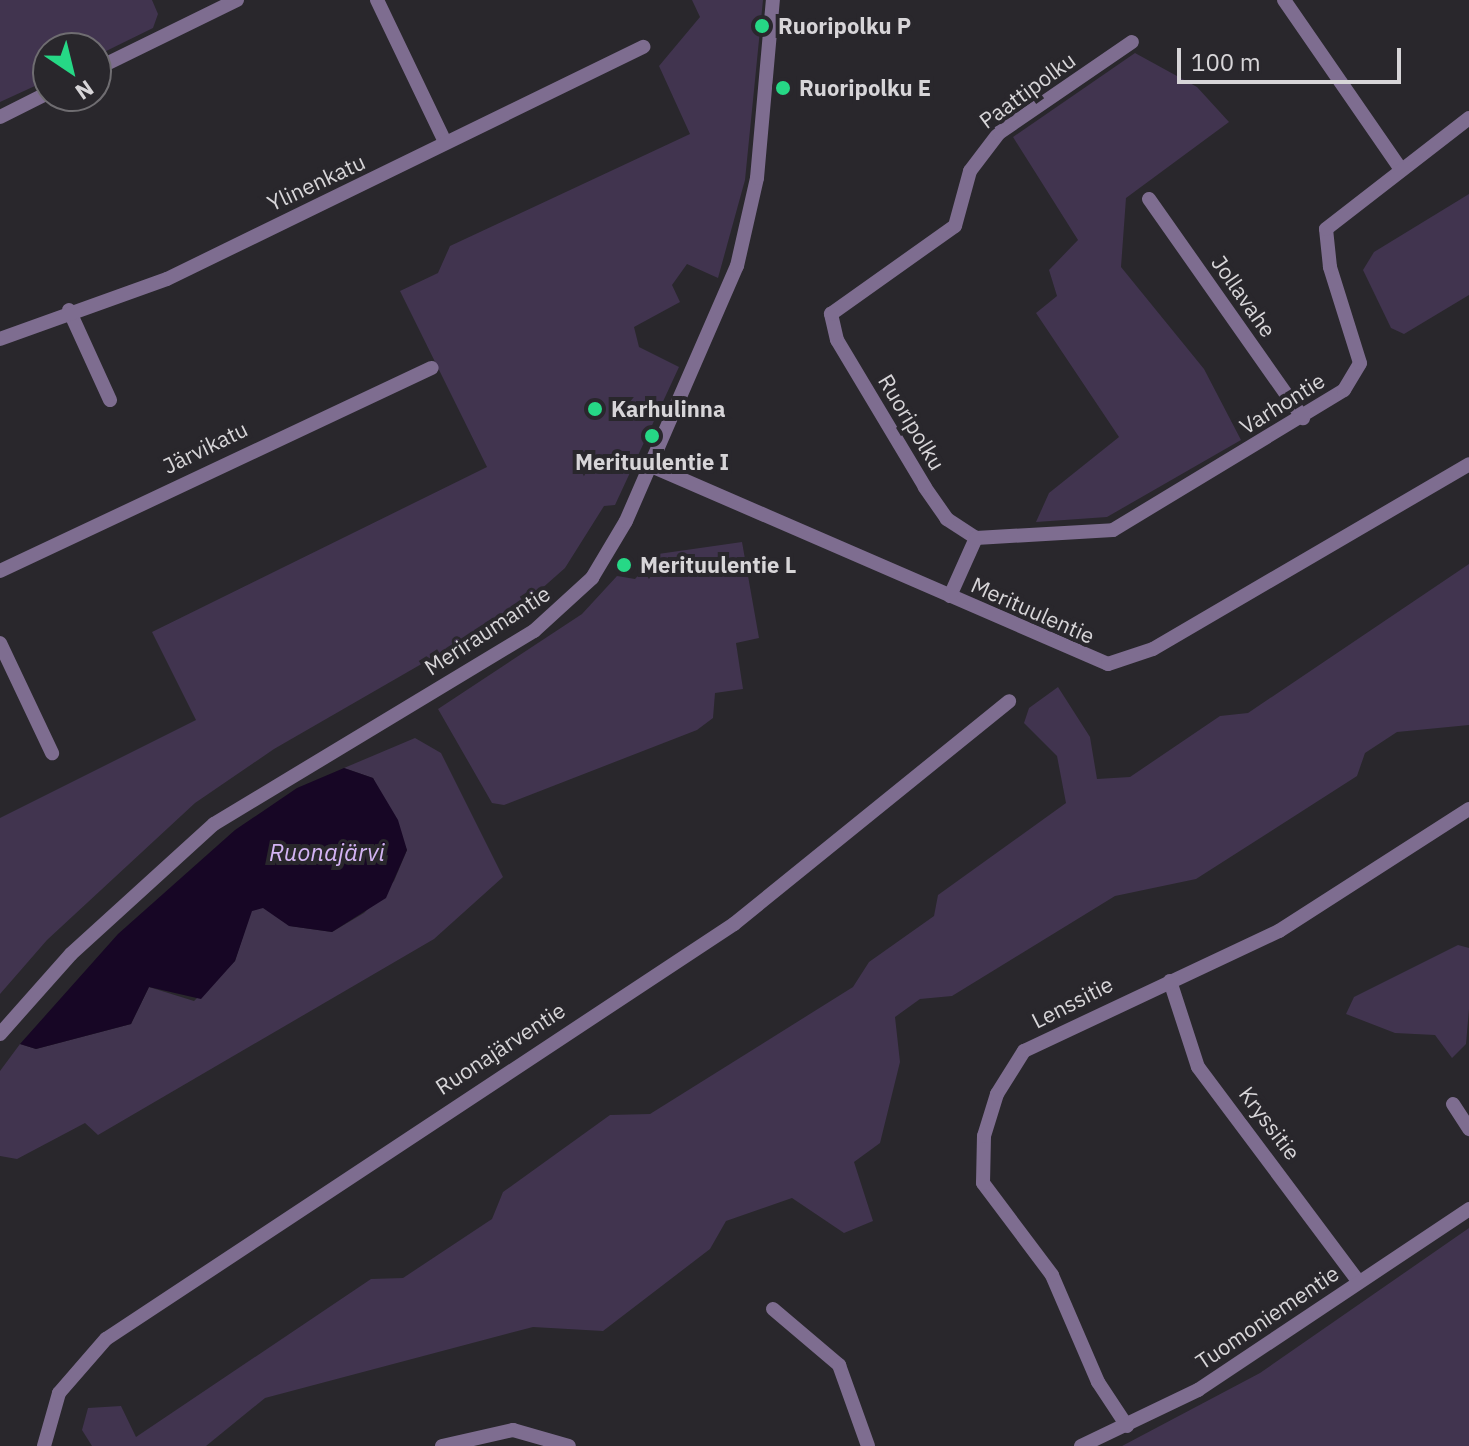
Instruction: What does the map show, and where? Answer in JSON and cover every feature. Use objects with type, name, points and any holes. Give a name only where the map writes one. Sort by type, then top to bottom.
[{"type":"street","points":[[112,61],[237,0]]},
{"type":"street","points":[[377,0],[444,140]]},
{"type":"street","name":"Meriraumantie","points":[[0,1034],[71,954],[214,824],[474,670],[574,598],[607,558],[737,266],[757,178],[773,0]]},
{"type":"street","points":[[1284,0],[1399,167]]},
{"type":"street","name":"Paattipolku","points":[[831,314],[955,226],[970,171],[999,133],[1132,42]]},
{"type":"street","name":"Ylinenkatu","points":[[0,339],[69,310],[167,279],[444,140],[643,47]]},
{"type":"street","points":[[0,117],[32,101]]},
{"type":"street","name":"Varhontie","points":[[976,538],[1113,530],[1303,418],[1344,390],[1360,363],[1330,267],[1326,229],[1399,167],[1469,118]]},
{"type":"street","name":"Jollavahe","points":[[1149,199],[1303,418]]},
{"type":"street","points":[[69,310],[110,400]]},
{"type":"street","name":"Ruoripolku","points":[[831,314],[837,340],[925,487],[953,525],[976,538]]},
{"type":"street","name":"Järvikatu","points":[[0,571],[432,368]]},
{"type":"street","name":"Merituulentie","points":[[649,465],[1091,661],[1125,663],[1469,464]]},
{"type":"street","points":[[950,596],[976,538]]},
{"type":"street","points":[[0,643],[52,753]]},
{"type":"street","name":"Ruonajärventie","points":[[44,1446],[59,1393],[106,1339],[734,924],[1009,701]]},
{"type":"street","name":"Lenssitie","points":[[1127,1426],[1098,1382],[1052,1275],[983,1183],[984,1136],[1024,1051],[1279,931],[1469,809]]},
{"type":"street","name":"Kryssitie","points":[[1170,981],[1198,1067],[1358,1281]]},
{"type":"street","points":[[1453,1104],[1469,1129]]},
{"type":"street","name":"Tuomoniementie","points":[[1081,1446],[1211,1383],[1469,1209]]},
{"type":"street","points":[[773,1309],[839,1365],[868,1446]]},
{"type":"street","points":[[442,1446],[513,1430],[569,1446]]},
{"type":"shaded area","points":[[0,0],[152,0],[158,14],[153,28],[112,48],[112,32],[32,32],[32,87],[0,102]]},
{"type":"shaded area","points":[[692,0],[763,0],[745,180],[718,278],[687,264],[672,285],[680,302],[634,327],[639,347],[679,367],[615,505],[604,506],[565,568],[522,606],[274,749],[195,803],[47,940],[0,994],[0,818],[196,720],[152,632],[487,467],[400,291],[438,273],[450,246],[690,134],[659,66],[700,17]]},
{"type":"shaded area","points":[[1135,53],[1197,87],[1229,122],[1126,198],[1121,267],[1204,369],[1241,440],[1107,517],[1036,522],[1049,493],[1119,437],[1036,313],[1057,296],[1049,270],[1078,240],[1013,137]]},
{"type":"shaded area","points":[[1469,194],[1469,295],[1404,334],[1391,328],[1363,270],[1374,252]]},
{"type":"shaded area","points":[[742,542],[759,638],[736,643],[743,689],[715,693],[713,718],[697,730],[504,805],[492,803],[438,709],[582,614],[617,576],[635,579],[658,554]]},
{"type":"shaded area","points":[[1469,564],[1469,725],[1397,732],[1365,753],[1357,776],[1196,879],[1115,896],[952,996],[920,999],[895,1017],[900,1062],[880,1143],[854,1162],[873,1221],[844,1233],[792,1198],[726,1221],[710,1249],[603,1331],[533,1327],[265,1398],[206,1446],[92,1446],[82,1430],[88,1408],[121,1406],[136,1437],[371,1279],[403,1278],[492,1219],[503,1192],[610,1115],[650,1114],[853,987],[869,962],[934,916],[938,895],[1066,803],[1057,756],[1024,723],[1029,708],[1058,687],[1090,737],[1097,779],[1130,777],[1220,716],[1248,713]]},
{"type":"shaded area","points":[[415,738],[441,753],[503,877],[434,939],[98,1135],[85,1123],[17,1159],[0,1156],[0,1071],[20,1044],[36,1049],[131,1024],[149,987],[194,1001],[235,961],[251,911],[263,907],[290,926],[332,932],[364,913],[394,881],[407,850],[373,778],[344,768]]},
{"type":"shaded area","points":[[1458,945],[1469,948],[1469,1009],[1466,1044],[1452,1058],[1435,1035],[1395,1033],[1346,1014],[1354,997]]},
{"type":"shaded area","points":[[1469,1228],[1469,1446],[1122,1446],[1260,1373]]},
{"type":"water","name":"Ruonajärvi","points":[[344,768],[373,778],[398,820],[407,850],[386,898],[332,932],[289,926],[263,908],[252,911],[235,961],[201,999],[149,987],[131,1024],[36,1049],[20,1044],[118,934],[235,830],[297,788]]},
{"type":"place","name":"Ruoripolku P","points":[[762,26]]},
{"type":"place","name":"Ruoripolku E","points":[[783,88]]},
{"type":"place","name":"Karhulinna","points":[[595,409]]},
{"type":"place","name":"Merituulentie I","points":[[652,436]]},
{"type":"place","name":"Merituulentie L","points":[[624,565]]}]
